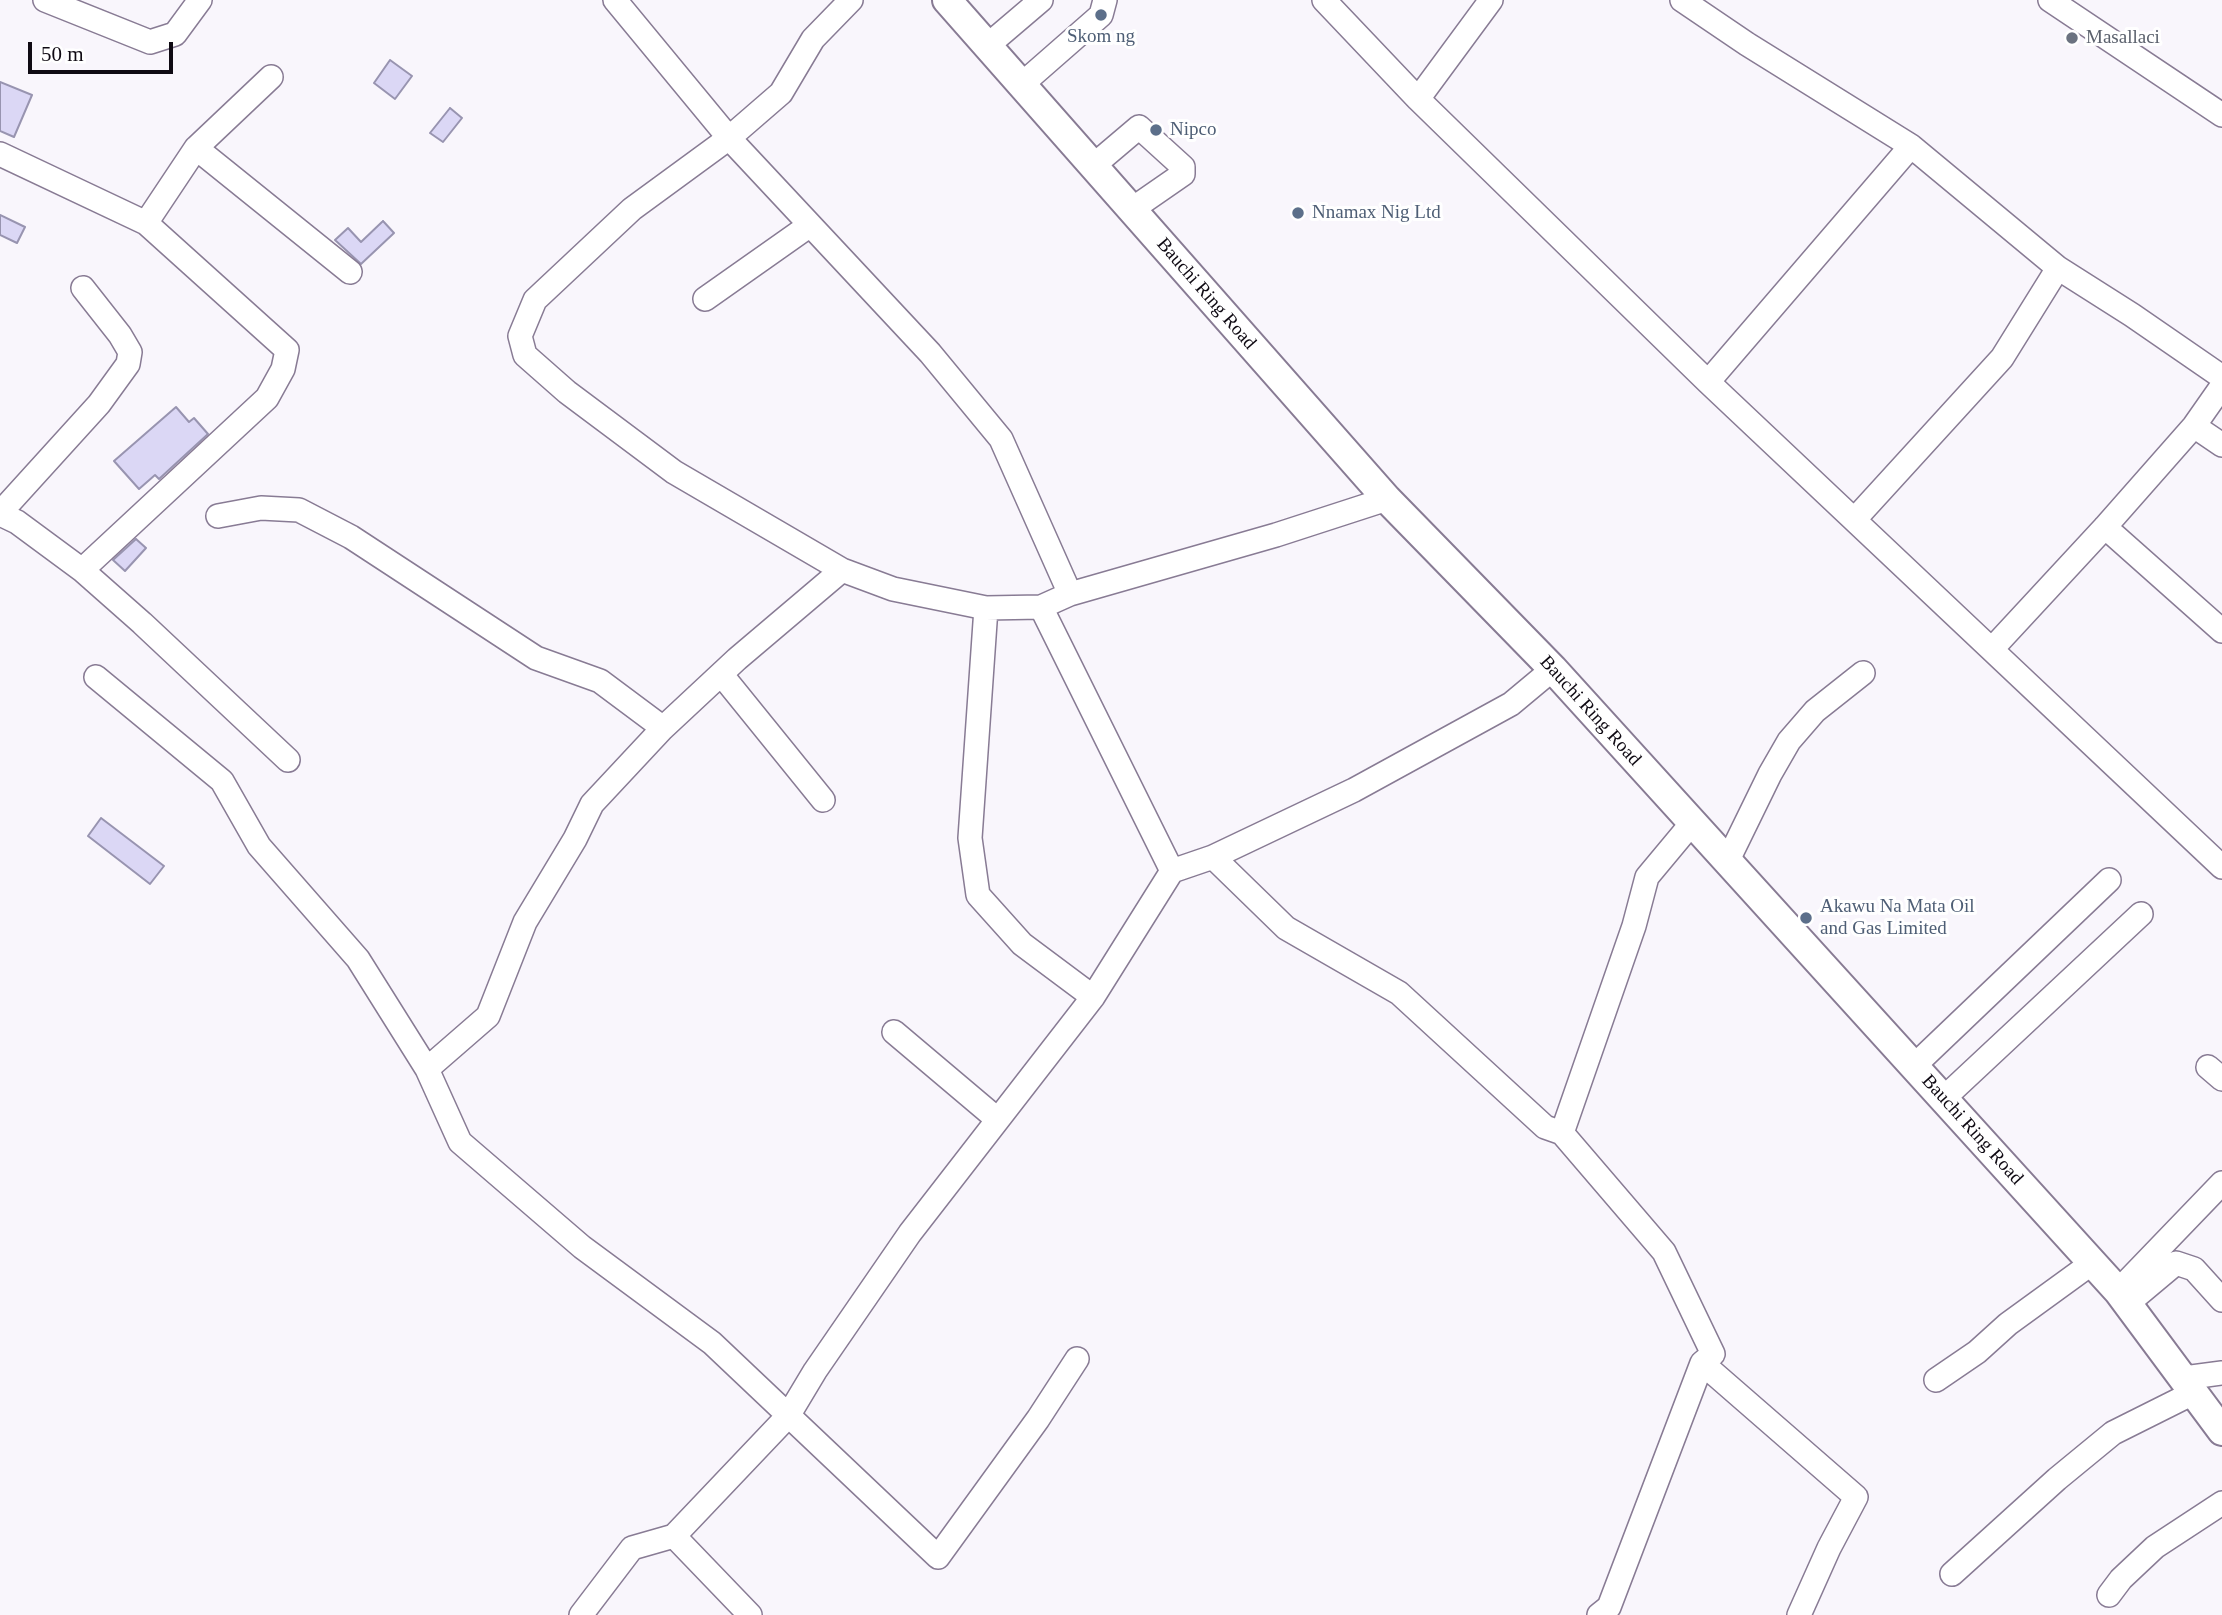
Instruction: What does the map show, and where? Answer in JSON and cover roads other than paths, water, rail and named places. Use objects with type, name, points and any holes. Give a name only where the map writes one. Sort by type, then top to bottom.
[{"type":"main road","name":"Bauchi Ring Road","points":[[947,0],[1387,499],[1553,669],[2092,1263],[2123,1298],[2222,1431]]},
{"type":"street","points":[[45,0],[150,42],[175,34],[200,0]]},
{"type":"street","points":[[615,0],[729,138],[930,353],[1001,439],[1070,594]]},
{"type":"street","points":[[851,0],[813,38],[780,93],[729,138],[632,209],[535,300],[520,335],[525,355],[567,392],[674,472],[842,570],[893,589],[986,608],[1041,607],[1070,594],[1276,535],[1387,499]]},
{"type":"street","points":[[987,46],[1041,0]]},
{"type":"street","points":[[1021,86],[1101,15],[1105,0]]},
{"type":"street","points":[[1324,0],[1418,99],[1707,382],[2222,866]]},
{"type":"street","points":[[1418,99],[1490,0]]},
{"type":"street","points":[[1682,0],[1747,44],[1911,146],[2058,268],[2222,377]]},
{"type":"street","points":[[2050,0],[2222,114]]},
{"type":"street","points":[[146,223],[197,148],[271,78]]},
{"type":"street","points":[[1093,166],[1139,127],[1183,167],[1183,174],[1131,210]]},
{"type":"street","points":[[1707,382],[1911,146]]},
{"type":"street","points":[[197,148],[350,272]]},
{"type":"street","points":[[0,154],[146,223],[288,350],[283,369],[267,398],[82,570]]},
{"type":"street","points":[[705,299],[810,225]]},
{"type":"street","points":[[1855,519],[2002,358],[2058,268]]},
{"type":"street","points":[[83,288],[120,335],[130,352],[128,364],[99,404],[0,513],[17,522],[82,570],[288,761]]},
{"type":"street","points":[[1992,649],[2194,426],[2222,386]]},
{"type":"street","points":[[2194,426],[2222,445]]},
{"type":"street","points":[[218,516],[261,508],[299,510],[351,537],[536,658],[600,681],[663,728]]},
{"type":"street","points":[[2105,527],[2222,631]]},
{"type":"street","points":[[427,1069],[488,1016],[525,922],[575,839],[592,804],[663,728],[721,674],[842,570]]},
{"type":"street","points":[[1041,607],[1172,871]]},
{"type":"street","points":[[986,608],[970,838],[978,895],[1022,944],[1093,997]]},
{"type":"street","points":[[582,1615],[632,1548],[674,1536],[788,1416],[815,1371],[909,1233],[1093,997],[1172,871],[1213,857],[1354,790],[1511,704],[1553,669]]},
{"type":"street","points":[[1727,862],[1789,741],[1815,711],[1863,673]]},
{"type":"street","points":[[721,674],[823,800]]},
{"type":"street","points":[[96,677],[222,781],[259,846],[358,959],[427,1069],[460,1142],[582,1247],[712,1343],[938,1557],[1038,1419],[1077,1359]]},
{"type":"street","points":[[1562,1133],[1634,926],[1647,877],[1692,822]]},
{"type":"street","points":[[1213,857],[1286,928],[1399,993],[1545,1127],[1562,1133],[1664,1252],[1713,1354],[1702,1363],[1609,1607],[1599,1615]]},
{"type":"street","points":[[1914,1066],[2109,880]]},
{"type":"street","points":[[1943,1099],[2141,914]]},
{"type":"street","points":[[894,1032],[997,1119]]},
{"type":"street","points":[[2123,1298],[2222,1183]]},
{"type":"street","points":[[1936,1380],[1977,1352],[2008,1324],[2092,1263]]},
{"type":"street","points":[[2123,1298],[2176,1263],[2193,1269],[2222,1300]]},
{"type":"street","points":[[1702,1363],[1856,1497],[1829,1548],[1799,1615]]},
{"type":"street","points":[[1952,1574],[2057,1479],[2113,1433],[2190,1385],[2222,1373]]},
{"type":"street","points":[[2109,1595],[2121,1579],[2155,1547],[2222,1503]]},
{"type":"street","points":[[674,1536],[750,1615]]},
{"type":"place","name":"Skom ng","points":[[1101,15]]},
{"type":"place","name":"Masallaci","points":[[2072,38]]},
{"type":"place","name":"Nipco","points":[[1156,130]]},
{"type":"place","name":"Nnamax Nig Ltd","points":[[1298,213]]},
{"type":"place","name":"Akawu Na Mata Oil and Gas Limited","points":[[1806,918]]}]
